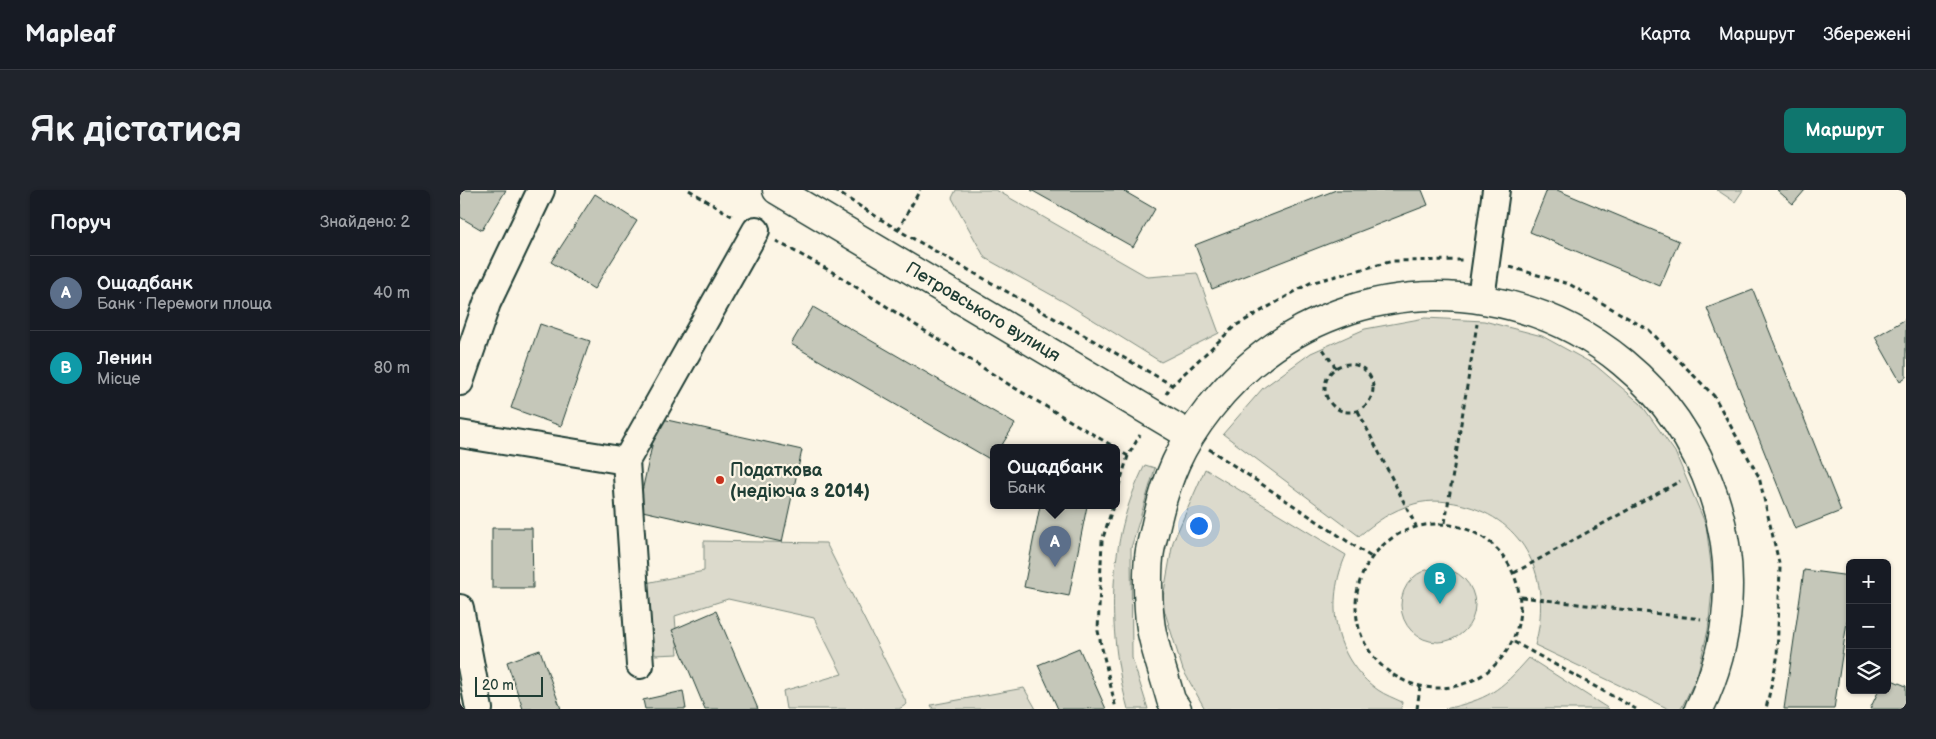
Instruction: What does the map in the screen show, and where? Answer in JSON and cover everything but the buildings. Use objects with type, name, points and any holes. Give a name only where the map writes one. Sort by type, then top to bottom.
[{"type":"main road","name":"Петровського вулиця","points":[[777,190],[1152,415],[1189,435]]},
{"type":"main road","points":[[1177,709],[1171,700],[1151,630],[1149,556],[1165,485],[1189,435],[1230,382],[1266,351],[1308,325],[1349,309],[1392,298],[1437,295],[1481,298],[1538,312],[1590,338],[1636,373],[1675,416],[1704,467],[1721,517],[1729,570],[1727,622],[1713,682],[1699,709]]},
{"type":"street","points":[[460,382],[487,303],[541,190]]},
{"type":"street","points":[[1481,298],[1496,190]]},
{"type":"street","points":[[640,664],[626,461],[756,230]]},
{"type":"street","points":[[460,434],[626,461]]},
{"type":"street","points":[[460,608],[480,709]]},
{"type":"path","points":[[689,190],[834,273],[1012,387],[1109,444]]},
{"type":"path","points":[[834,190],[898,230],[1172,385]]},
{"type":"path","points":[[898,230],[920,190]]},
{"type":"path","points":[[1120,482],[1128,456],[1172,385],[1235,326],[1310,283],[1394,261],[1486,260],[1569,284],[1649,330],[1714,396],[1759,477],[1780,566],[1777,659],[1766,709]]},
{"type":"path","points":[[1445,523],[1481,298]]},
{"type":"path","points":[[1344,364],[1353,364],[1366,370],[1374,384],[1370,401],[1358,411],[1342,411],[1331,404],[1326,397],[1325,388],[1330,374],[1344,364]]},
{"type":"path","points":[[1358,411],[1416,526]]},
{"type":"path","points":[[1189,435],[1371,557]]},
{"type":"path","points":[[1120,451],[1128,456]]},
{"type":"path","points":[[1514,573],[1704,467]]},
{"type":"path","points":[[1112,509],[1102,541],[1098,631],[1116,709]]},
{"type":"path","points":[[1445,523],[1474,531],[1498,548],[1514,573],[1521,597],[1520,620],[1514,642],[1497,665],[1474,681],[1447,689],[1420,687],[1389,674],[1367,649],[1355,618],[1357,585],[1371,557],[1391,537],[1416,526],[1445,523]]},
{"type":"path","points":[[1521,597],[1727,622]]},
{"type":"path","points":[[1514,642],[1636,709]]},
{"type":"path","points":[[1417,709],[1420,687]]},
{"type":"shaded area","points":[[956,190],[996,190],[1148,277],[1197,273],[1219,333],[1161,362],[1066,303],[985,258],[952,198]]},
{"type":"shaded area","points":[[1717,190],[1743,190],[1735,202]]},
{"type":"shaded area","points":[[1425,318],[1484,321],[1542,336],[1595,365],[1641,404],[1675,452],[1706,525],[1713,580],[1708,630],[1697,676],[1681,709],[1669,709],[1535,645],[1540,623],[1538,579],[1531,560],[1521,542],[1507,527],[1489,515],[1454,503],[1440,501],[1420,502],[1391,513],[1359,536],[1223,434],[1263,388],[1311,353],[1365,329]]},
{"type":"shaded area","points":[[1145,465],[1155,468],[1131,548],[1132,658],[1148,709],[1128,709],[1116,648],[1114,585],[1117,554],[1123,524],[1132,494]]},
{"type":"shaded area","points":[[1205,469],[1346,555],[1336,591],[1335,610],[1337,628],[1343,646],[1351,662],[1363,677],[1381,692],[1402,702],[1401,709],[1205,709],[1183,670],[1162,603],[1173,542]]},
{"type":"shaded area","points":[[704,541],[826,543],[907,704],[899,709],[786,709],[783,691],[842,674],[814,618],[728,599],[675,616],[678,654],[655,655],[646,583],[704,571]]},
{"type":"shaded area","points":[[1438,568],[1459,574],[1469,584],[1475,605],[1469,626],[1459,636],[1438,642],[1417,636],[1407,626],[1401,605],[1407,584],[1417,574]]},
{"type":"shaded area","points":[[1529,658],[1609,709],[1445,709],[1472,702],[1492,693],[1509,679]]},
{"type":"shaded area","points":[[1024,688],[1036,709],[933,709],[931,705]]},
{"type":"place","name":"Податкова (недіюча з 2014)","points":[[720,480]]},
{"type":"place","name":"Ощадбанк","points":[[1055,567]]},
{"type":"place","name":"Ленин","points":[[1440,604]]}]
